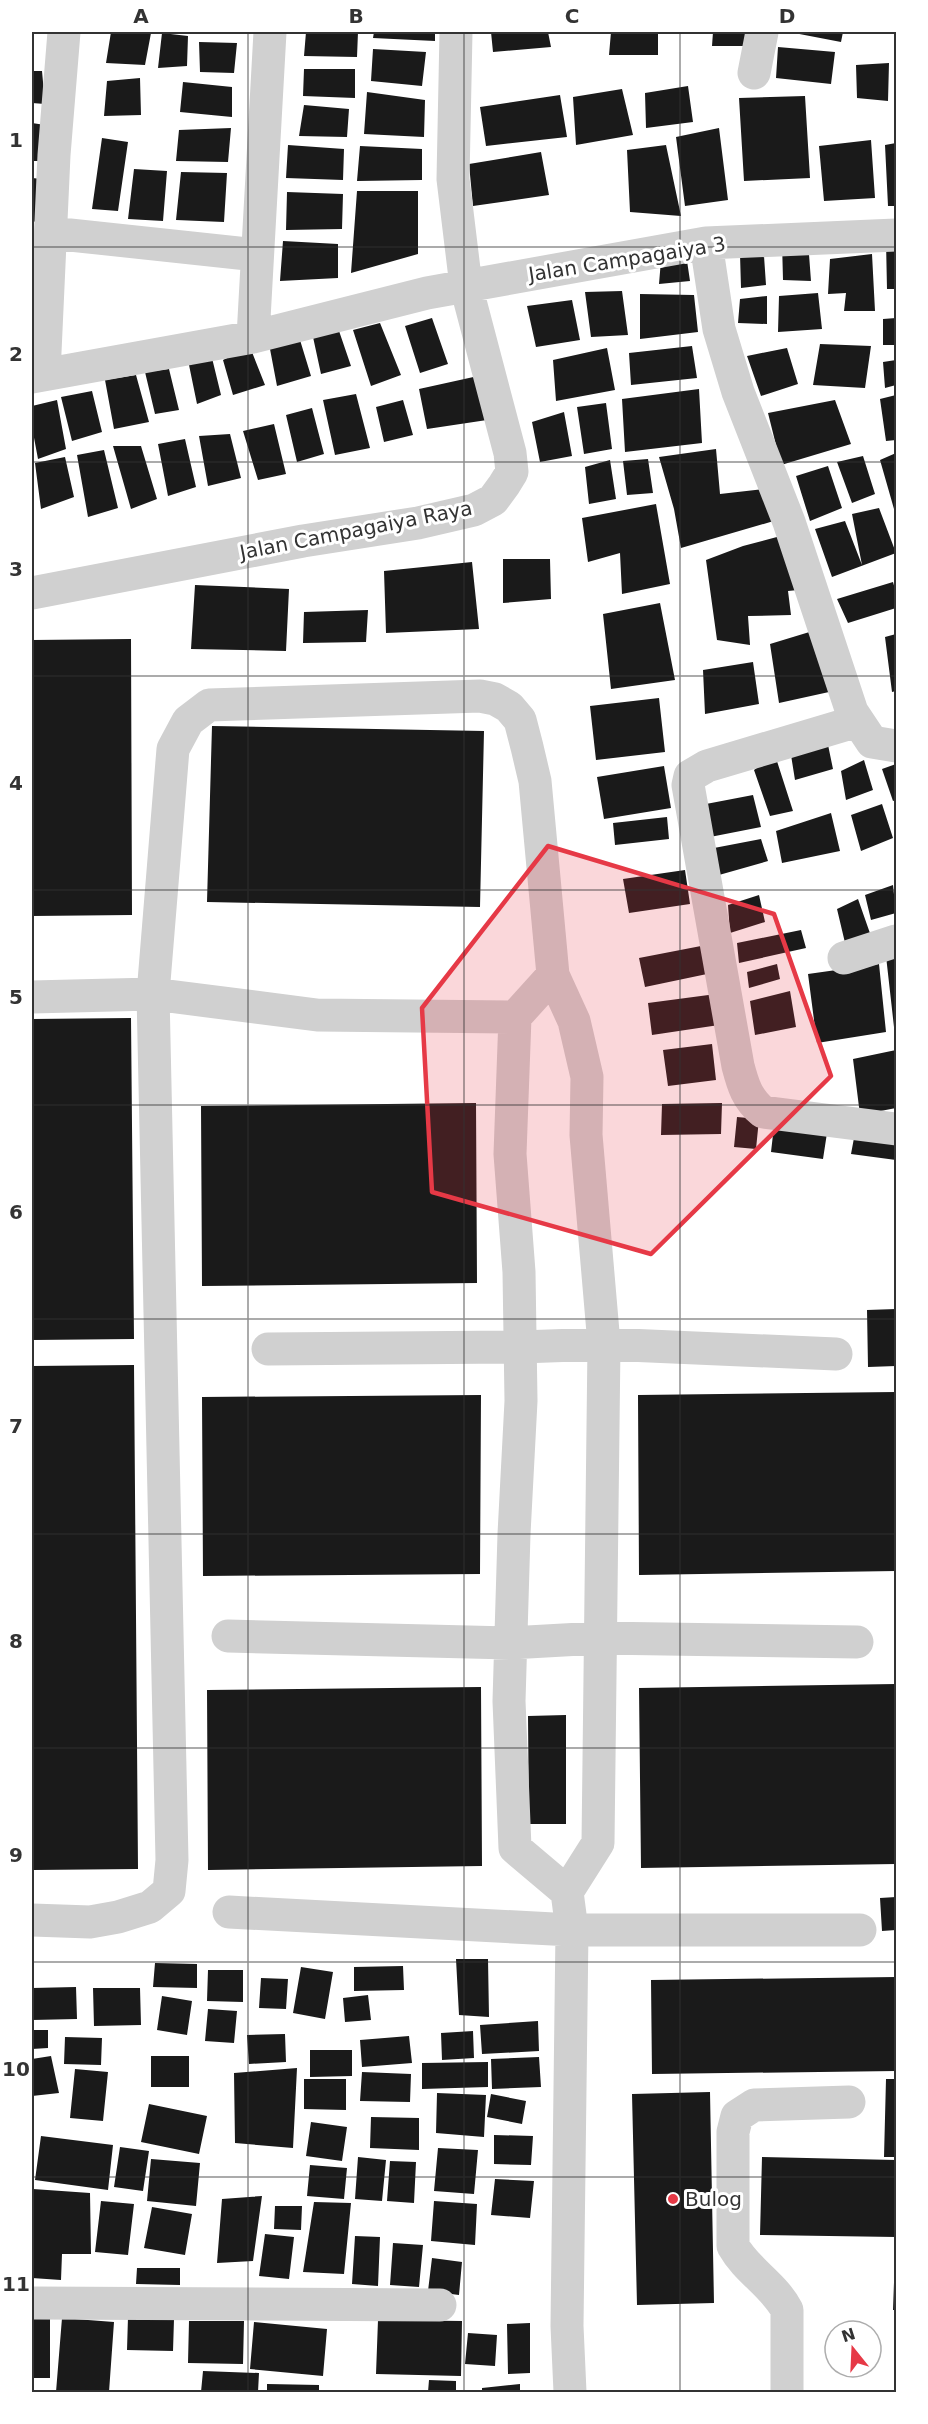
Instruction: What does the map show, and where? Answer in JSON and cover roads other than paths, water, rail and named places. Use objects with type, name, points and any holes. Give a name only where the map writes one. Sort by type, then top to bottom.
[{"type":"street","points":[[38,376],[51,233],[64,32]]},
{"type":"street","points":[[253,337],[270,32]]},
{"type":"street","name":"Jalan Campagaiya Raya","points":[[32,593],[292,543],[418,523],[474,510],[493,500],[512,472],[510,453],[466,286],[453,179],[456,32]]},
{"type":"street","points":[[754,73],[762,32]]},
{"type":"street","points":[[51,233],[257,255]]},
{"type":"street","name":"Jalan Campagaiya 3","points":[[38,376],[253,337],[427,293],[706,243],[897,236]]},
{"type":"street","points":[[706,243],[719,329],[738,392],[789,522],[852,712],[872,742],[897,746]]},
{"type":"street","points":[[32,1920],[90,1922],[117,1917],[150,1907],[169,1891],[172,1860],[153,994],[173,748],[188,721],[209,705],[480,696],[495,699],[509,707],[520,720],[535,781],[553,975],[574,1021],[587,1077],[586,1135],[603,1344],[598,1843],[567,1892],[572,1930],[567,2326],[570,2392]]},
{"type":"street","points":[[858,721],[707,766],[690,776],[687,785],[744,1090],[753,1104],[763,1112],[897,1129]]},
{"type":"street","points":[[844,958],[897,941]]},
{"type":"street","points":[[553,975],[515,1017],[510,1154],[519,1272],[521,1401],[509,1701],[515,1848],[567,1892]]},
{"type":"street","points":[[32,997],[153,994],[317,1015],[515,1017]]},
{"type":"street","points":[[268,1349],[603,1344],[836,1354]]},
{"type":"street","points":[[228,1636],[510,1643],[599,1638],[857,1642]]},
{"type":"street","points":[[229,1912],[572,1930],[860,1930]]},
{"type":"street","points":[[787,2392],[786,2310],[781,2299],[739,2257],[733,2246],[733,2132],[737,2116],[754,2105],[849,2102]]},
{"type":"street","points":[[32,2303],[440,2305]]},
{"type":"place","name":"Bulog","points":[[673,2199]]}]
